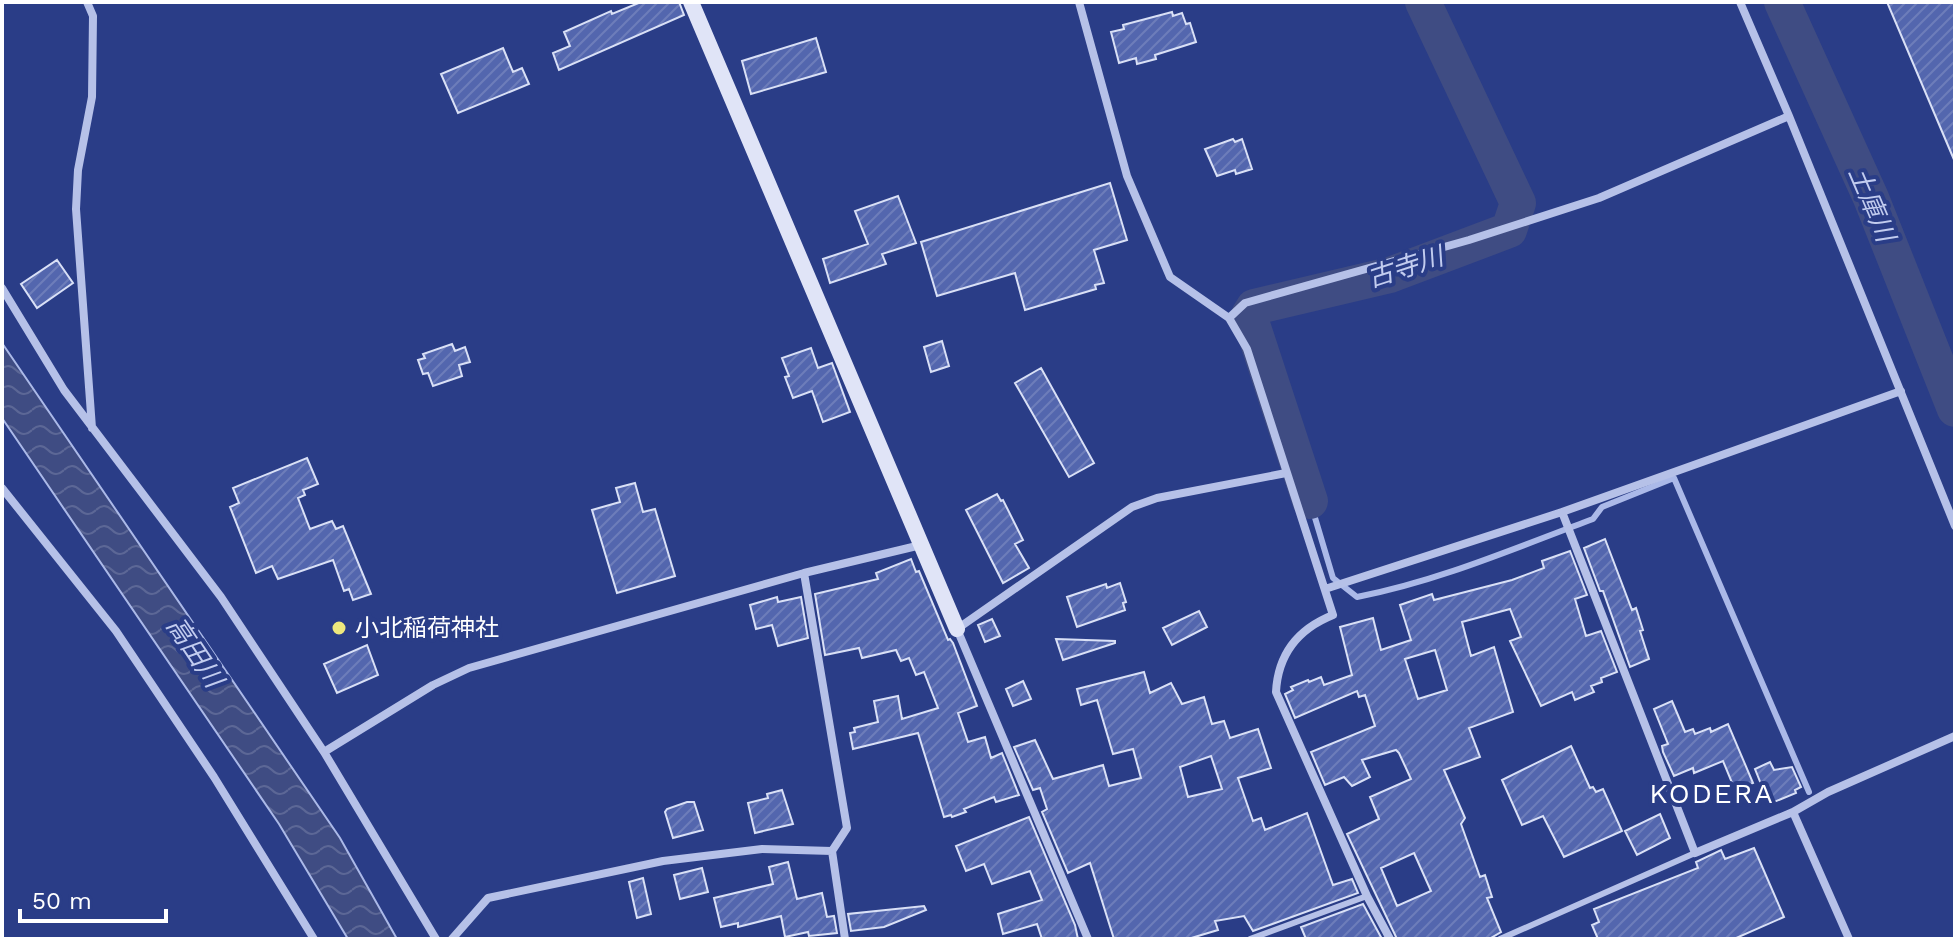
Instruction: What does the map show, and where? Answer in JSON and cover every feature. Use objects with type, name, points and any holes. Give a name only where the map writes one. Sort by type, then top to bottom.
[{"type":"street","points":[[87,2],[93,16],[92,97],[78,170],[76,209],[92,429]]},
{"type":"street","points":[[691,2],[1088,939]]},
{"type":"street","points":[[1079,2],[1127,176],[1170,277],[1229,318],[1247,349],[1333,615],[1314,623],[1292,641],[1277,674],[1276,692],[1367,896],[1390,939]]},
{"type":"street","points":[[1740,2],[1955,526]]},
{"type":"street","points":[[1229,318],[1245,303],[1469,240],[1599,198],[1789,116]]},
{"type":"street","points":[[2,288],[64,390],[221,597],[324,752],[436,939]]},
{"type":"street","points":[[1325,589],[1562,512],[1901,391]]},
{"type":"street","points":[[957,629],[1132,507],[1157,498],[1286,473]]},
{"type":"street","points":[[2,488],[116,631],[214,777],[314,939]]},
{"type":"street","points":[[1562,512],[1695,853],[1793,812],[1828,792],[1955,736]]},
{"type":"street","points":[[324,752],[433,685],[469,668],[804,573],[922,545]]},
{"type":"street","points":[[804,573],[847,828],[832,851],[845,939]]},
{"type":"street","points":[[1793,812],[1849,939]]},
{"type":"street","points":[[452,939],[488,898],[663,861],[762,849],[832,851]]},
{"type":"lane","points":[[1500,939],[1695,853]]},
{"type":"lane","points":[[1250,939],[1367,896]]},
{"type":"water","name":"高田川","points":[[2,343],[340,838],[397,939],[348,939],[279,824],[2,418]]},
{"type":"building","points":[[641,2],[679,2],[684,15],[559,70],[553,53],[570,46],[564,32],[611,11],[612,14]]},
{"type":"building","points":[[1887,2],[1955,2],[1955,162]]},
{"type":"building","points":[[1172,12],[1173,16],[1182,13],[1186,24],[1190,23],[1196,42],[1155,55],[1156,59],[1137,64],[1136,58],[1119,63],[1111,32],[1124,29],[1123,25]]},
{"type":"building","points":[[816,38],[826,72],[751,94],[742,61]]},
{"type":"building","points":[[503,48],[513,72],[522,68],[529,84],[458,113],[441,74]]},
{"type":"building","points":[[1233,139],[1235,142],[1242,139],[1252,169],[1217,176],[1205,149]]},
{"type":"building","points":[[1110,183],[1127,240],[1094,250],[1104,283],[1095,285],[1096,289],[1025,310],[1015,273],[937,296],[921,242]]},
{"type":"building","points":[[898,196],[916,243],[882,254],[886,264],[830,283],[823,259],[868,244],[855,211]]},
{"type":"building","points":[[57,260],[73,283],[37,308],[21,284]]},
{"type":"building","points":[[942,341],[949,366],[931,372],[924,347]]},
{"type":"building","points":[[452,344],[455,351],[465,347],[470,362],[459,365],[462,376],[433,386],[428,373],[423,374],[418,360],[425,358],[423,354]]},
{"type":"building","points":[[811,348],[818,368],[832,363],[850,412],[823,422],[812,391],[793,398],[785,377],[789,376],[782,358]]},
{"type":"building","points":[[1041,368],[1094,463],[1069,477],[1015,383]]},
{"type":"building","points":[[307,458],[318,484],[303,490],[305,495],[298,498],[310,529],[332,521],[336,529],[343,526],[371,594],[353,600],[349,589],[344,591],[333,560],[278,579],[272,566],[256,573],[230,507],[239,503],[233,488]]},
{"type":"building","points":[[635,483],[643,512],[655,509],[675,576],[617,593],[592,510],[620,502],[616,488]]},
{"type":"building","points":[[997,494],[1023,540],[1015,544],[1029,568],[1003,583],[966,510]]},
{"type":"building","points":[[1605,539],[1632,610],[1636,608],[1649,659],[1630,667],[1584,548]]},
{"type":"building","points":[[1570,551],[1587,595],[1575,599],[1586,636],[1601,631],[1617,672],[1591,686],[1594,692],[1575,700],[1572,692],[1541,706],[1510,641],[1521,637],[1510,609],[1462,622],[1471,656],[1494,647],[1513,712],[1469,728],[1480,757],[1444,770],[1465,818],[1461,824],[1480,877],[1485,875],[1492,897],[1487,898],[1501,932],[1489,939],[1397,939],[1347,834],[1379,819],[1370,797],[1411,779],[1396,750],[1362,760],[1370,777],[1352,786],[1344,777],[1325,785],[1311,752],[1375,726],[1365,695],[1359,697],[1357,691],[1295,718],[1285,694],[1293,690],[1291,687],[1308,680],[1321,677],[1324,685],[1352,675],[1340,627],[1373,618],[1381,650],[1411,640],[1400,605],[1432,594],[1434,600],[1512,580],[1544,568],[1542,561]],"holes":[[[1435,650],[1447,690],[1418,699],[1405,659]],[[1414,853],[1431,891],[1397,906],[1381,868]]]},
{"type":"building","points":[[911,559],[948,640],[953,643],[977,706],[958,713],[968,742],[985,737],[991,758],[1002,753],[1019,795],[996,802],[994,797],[952,817],[944,817],[918,733],[853,749],[850,733],[855,732],[854,728],[878,722],[874,701],[898,696],[902,719],[938,708],[924,672],[916,675],[909,658],[901,661],[896,650],[862,658],[859,648],[825,655],[815,594],[878,579],[876,573]]},
{"type":"building","points":[[1120,583],[1126,602],[1123,603],[1125,610],[1077,627],[1067,597],[1106,584],[1107,588]]},
{"type":"building","points":[[777,597],[778,602],[801,597],[808,638],[778,646],[772,625],[756,629],[750,605]]},
{"type":"building","points":[[1199,611],[1207,627],[1172,645],[1163,628]]},
{"type":"building","points":[[992,619],[1000,636],[985,642],[978,625]]},
{"type":"building","points":[[1056,639],[1115,641],[1115,643],[1063,660]]},
{"type":"building","points":[[367,645],[378,675],[337,693],[324,664]]},
{"type":"building","points":[[1144,672],[1150,693],[1171,683],[1182,704],[1204,697],[1212,724],[1224,721],[1230,738],[1258,729],[1271,768],[1238,778],[1253,821],[1261,818],[1265,830],[1307,813],[1333,885],[1352,879],[1358,893],[1253,931],[1244,916],[1215,921],[1218,930],[1188,939],[1114,939],[1090,863],[1068,873],[1042,812],[1047,809],[1040,788],[1033,790],[1014,747],[1035,740],[1053,779],[1103,765],[1109,786],[1141,778],[1133,749],[1113,754],[1097,700],[1081,705],[1077,689]],"holes":[[[1211,756],[1222,789],[1188,797],[1180,767]]]},
{"type":"building","points":[[1023,681],[1031,699],[1013,706],[1006,689]]},
{"type":"building","points":[[1672,701],[1685,732],[1693,729],[1695,734],[1710,728],[1711,732],[1728,724],[1753,783],[1735,790],[1723,761],[1694,773],[1693,768],[1674,776],[1663,752],[1662,746],[1668,744],[1654,709]]},
{"type":"building","points":[[1571,746],[1590,788],[1593,787],[1596,792],[1603,789],[1622,831],[1564,857],[1543,816],[1522,825],[1502,780]]},
{"type":"building","points":[[1770,762],[1774,770],[1792,767],[1801,787],[1795,790],[1796,793],[1769,804],[1755,769]]},
{"type":"building","points":[[782,790],[793,824],[755,833],[748,803],[768,798],[767,794]]},
{"type":"building","points":[[694,802],[703,830],[673,838],[665,812]]},
{"type":"building","points":[[1660,814],[1670,838],[1637,855],[1625,831]]},
{"type":"building","points":[[1029,817],[1075,925],[1078,939],[1042,939],[1037,924],[1003,934],[998,914],[1042,900],[1030,871],[992,884],[984,864],[966,871],[956,846]]},
{"type":"building","points":[[1754,848],[1784,917],[1734,939],[1598,939],[1592,925],[1599,922],[1594,909],[1698,868],[1696,862],[1721,850],[1725,859]]},
{"type":"building","points":[[788,862],[797,899],[822,893],[827,917],[834,916],[837,933],[809,936],[808,932],[785,937],[781,916],[738,927],[738,923],[721,927],[714,898],[773,884],[769,867]]},
{"type":"building","points":[[702,868],[708,892],[680,899],[674,875]]},
{"type":"building","points":[[643,878],[651,914],[637,918],[629,882]]},
{"type":"building","points":[[1363,904],[1382,939],[1306,939],[1301,927]]},
{"type":"building","points":[[924,906],[926,910],[884,927],[851,931],[848,914]]},
{"type":"waterway","name":"古寺川","points":[[1310,501],[1249,315],[1254,307],[1390,275],[1509,230],[1518,203],[1423,2]]},
{"type":"waterway","name":"土庫川","points":[[1782,2],[1871,198],[1955,409]]},
{"type":"waterway","points":[[1310,501],[1333,578],[1357,597],[1418,582],[1506,552],[1593,519],[1602,507],[1674,478],[1809,792]]},
{"type":"place","name":"小北稲荷神社","points":[[339,628]]},
{"type":"district","name":"KODERA","points":[[1712,793]]}]
